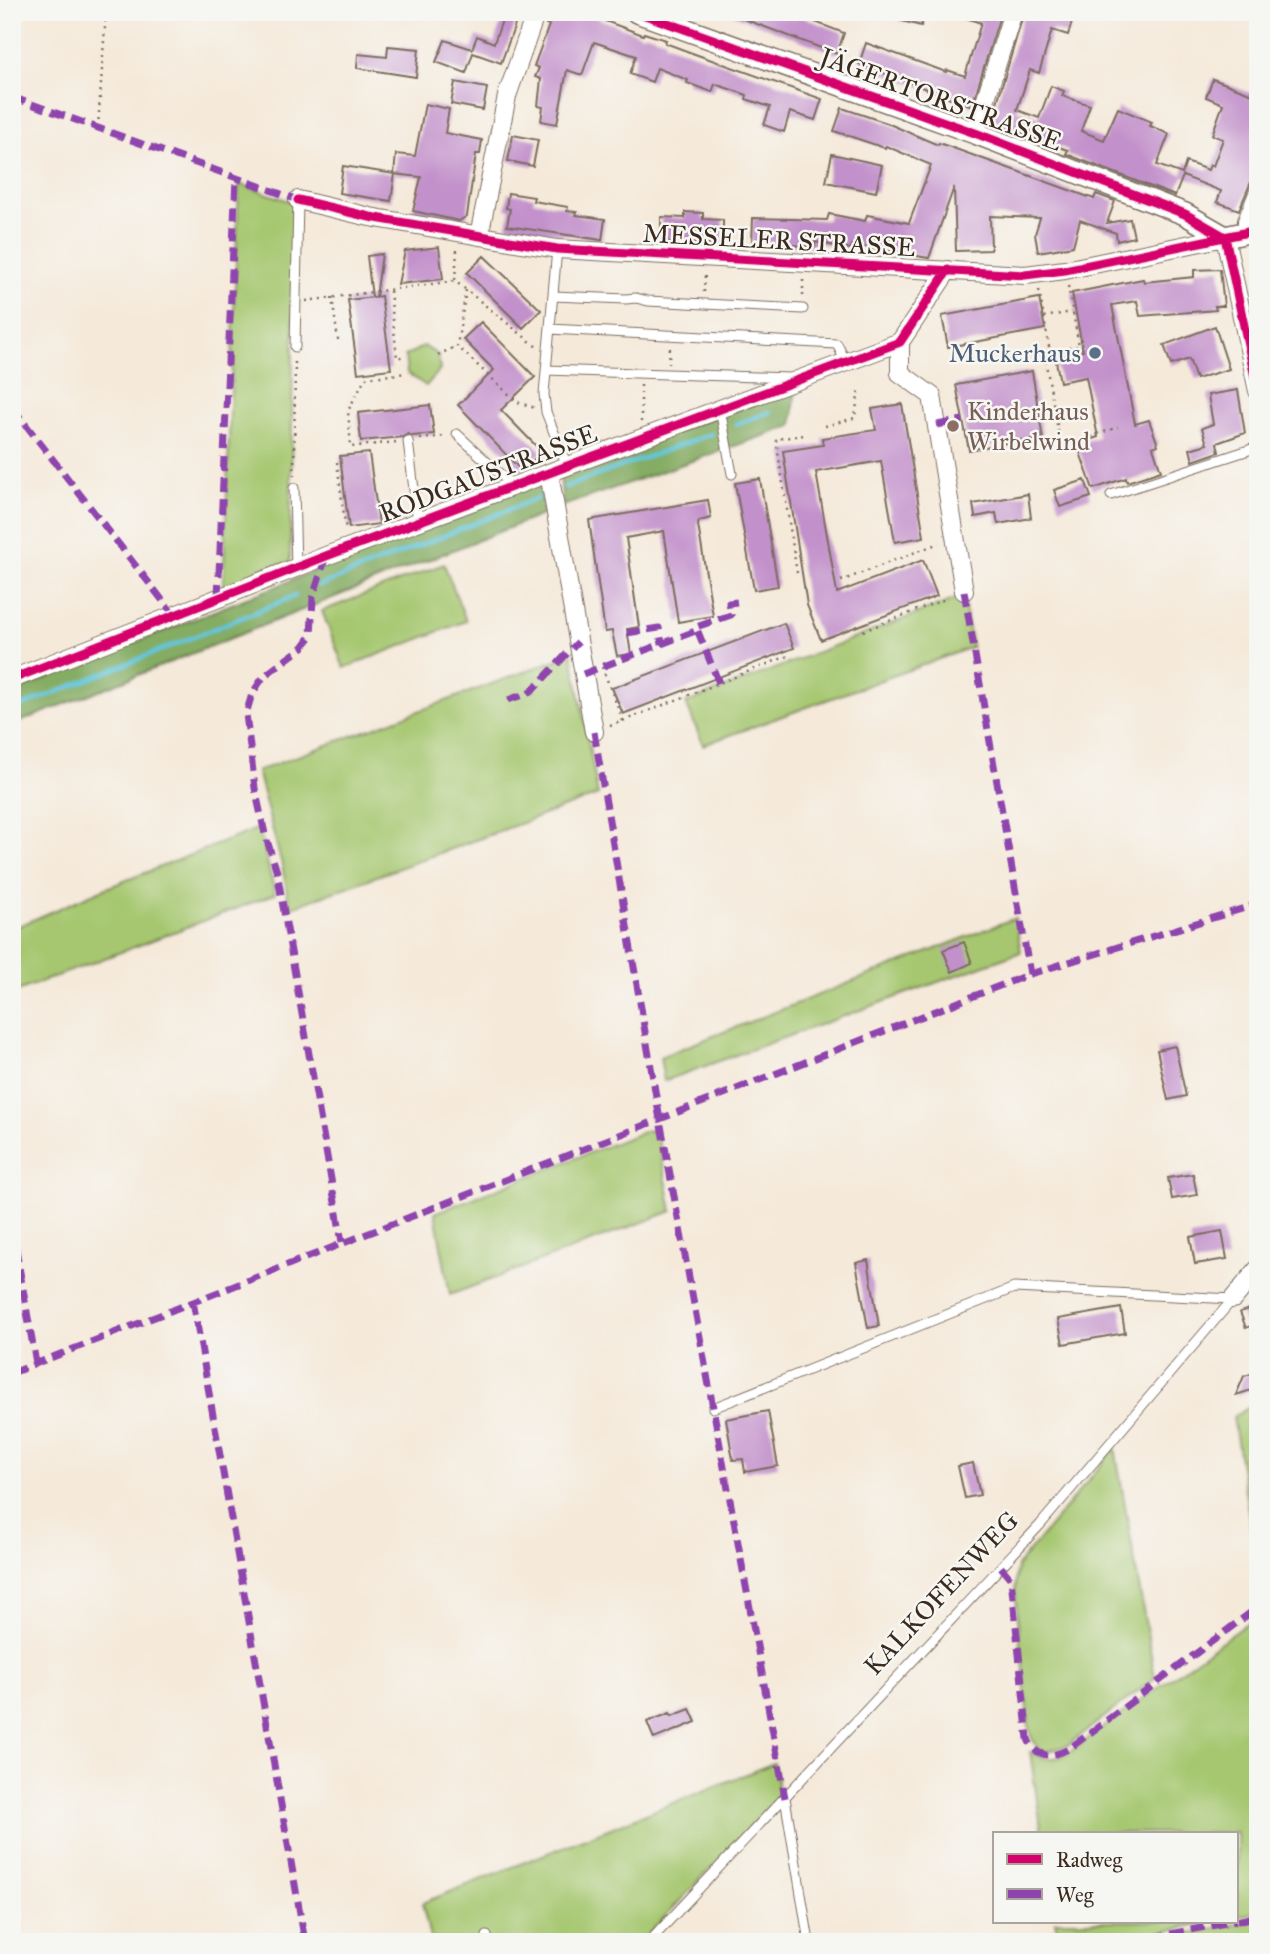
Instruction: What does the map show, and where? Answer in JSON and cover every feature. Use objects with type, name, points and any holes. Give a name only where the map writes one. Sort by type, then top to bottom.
[{"type":"street","points":[[480,236],[507,96],[536,12]]},
{"type":"street","name":"JÄGERTORSTRASSE","points":[[637,12],[975,133],[1185,214],[1225,237]]},
{"type":"street","points":[[975,133],[1013,12]]},
{"type":"street","points":[[1252,231],[1247,221],[1258,194]]},
{"type":"street","name":"MESSELER STRASSE","points":[[298,200],[370,217],[557,248],[1037,275],[1252,231]]},
{"type":"street","points":[[1225,237],[1258,391]]},
{"type":"street","points":[[948,270],[900,342],[900,373],[932,396],[964,591]]},
{"type":"street","name":"RODGAUSTRASSE","points":[[12,679],[348,548],[900,342]]},
{"type":"street","name":"RODGAUSTRASSE","points":[[548,473],[594,732]]},
{"type":"street","name":"KALKOFENWEG","points":[[1233,1298],[1258,1269]]},
{"type":"lane","points":[[295,347],[298,200]]},
{"type":"lane","points":[[557,248],[546,370],[546,412],[567,466]]},
{"type":"lane","points":[[552,296],[636,298],[648,301],[803,309]]},
{"type":"lane","points":[[550,329],[837,344],[846,362]]},
{"type":"lane","points":[[546,370],[801,379]]},
{"type":"lane","points":[[720,409],[733,474]]},
{"type":"lane","points":[[457,434],[513,486]]},
{"type":"lane","points":[[408,441],[418,522]]},
{"type":"lane","points":[[1111,495],[1258,447]]},
{"type":"lane","points":[[294,488],[296,568]]},
{"type":"lane","points":[[713,1408],[1014,1288],[1233,1298]]},
{"type":"lane","name":"KALKOFENWEG","points":[[649,1942],[1040,1525],[1233,1298]]},
{"type":"lane","points":[[785,1798],[809,1942]]},
{"type":"path","points":[[98,127],[106,12]]},
{"type":"path","points":[[455,281],[458,232]]},
{"type":"path","points":[[803,309],[804,262]]},
{"type":"path","points":[[1065,270],[1080,344],[1044,353],[1061,447],[1118,427]]},
{"type":"path","points":[[1037,275],[1051,352]]},
{"type":"path","points":[[296,302],[455,281],[548,356]]},
{"type":"path","points":[[457,346],[466,290]]},
{"type":"path","points":[[390,291],[397,358],[405,356]]},
{"type":"path","points":[[332,297],[338,340]]},
{"type":"path","points":[[1044,317],[1072,312]]},
{"type":"path","points":[[669,374],[670,335]]},
{"type":"path","points":[[438,355],[457,346]]},
{"type":"path","points":[[457,346],[517,402],[546,412]]},
{"type":"path","points":[[294,488],[295,347]]},
{"type":"path","points":[[407,373],[365,377],[348,411],[351,447],[457,434]]},
{"type":"path","points":[[640,438],[641,373]]},
{"type":"path","points":[[825,426],[855,418],[859,388]]},
{"type":"path","points":[[797,573],[776,439],[804,435]]},
{"type":"path","points":[[337,462],[348,548]]},
{"type":"path","points":[[841,582],[955,537]]},
{"type":"path","points":[[863,631],[964,591]]},
{"type":"path","points":[[594,732],[788,656]]},
{"type":"path","points":[[602,667],[623,721]]},
{"type":"green space","points":[[239,184],[295,203],[290,562],[223,591]]},
{"type":"green space","points":[[424,346],[438,355],[440,370],[426,386],[407,373],[405,356]]},
{"type":"green space","points":[[796,387],[792,426],[563,506],[560,475]]},
{"type":"green space","points":[[539,481],[544,514],[12,725],[12,692]]},
{"type":"green space","points":[[444,564],[466,621],[344,668],[322,611]]},
{"type":"green space","points":[[963,596],[972,647],[703,745],[686,703]]},
{"type":"green space","points":[[572,654],[598,795],[290,908],[282,865],[257,771]]},
{"type":"green space","points":[[259,828],[275,894],[12,993],[12,929],[99,891]]},
{"type":"green space","points":[[1015,918],[1021,952],[664,1081],[660,1057]]},
{"type":"green space","points":[[648,1130],[657,1134],[672,1211],[450,1295],[435,1213]]},
{"type":"green space","points":[[1258,1402],[1258,1573],[1233,1417]]},
{"type":"green space","points":[[1115,1448],[1155,1678],[1068,1745],[1042,1750],[1035,1744],[1029,1729],[1015,1590],[1017,1566]]},
{"type":"green space","points":[[1258,1615],[1258,1912],[1238,1916],[1238,1832],[1042,1832],[1030,1752],[1048,1758],[1067,1754]]},
{"type":"green space","points":[[774,1763],[780,1795],[641,1942],[431,1942],[422,1903]]},
{"type":"green space","points":[[1258,1920],[1258,1942],[1147,1942],[1158,1939]]},
{"type":"green space","points":[[1055,1923],[1204,1923],[1114,1942],[1059,1942]]},
{"type":"building","points":[[505,12],[524,12],[523,15],[519,14],[501,63],[473,53],[466,73],[436,62],[445,40],[472,49],[477,36],[494,43]]},
{"type":"building","points":[[547,12],[581,12],[643,35],[644,33],[666,40],[665,43],[822,99],[815,120],[790,112],[784,132],[764,125],[770,107],[746,99],[747,95],[715,84],[712,92],[657,68],[652,82],[630,74],[636,56],[594,42],[582,75],[567,70],[557,124],[541,121],[543,107],[538,106],[541,79],[535,77],[539,68],[534,66],[549,25],[544,23]]},
{"type":"building","points":[[733,12],[778,12],[796,19],[797,15],[844,33],[837,54],[733,15]]},
{"type":"building","points":[[885,12],[925,12],[921,26],[884,16]]},
{"type":"building","points":[[957,12],[1001,12],[972,106],[859,64],[866,43],[946,72],[947,70],[965,76],[981,23],[957,15]]},
{"type":"building","points":[[1024,12],[1052,12],[1073,19],[1068,35],[1052,30],[1039,73],[1030,70],[1017,110],[1039,118],[1051,86],[1064,91],[1062,96],[1090,105],[1081,131],[1104,140],[1118,108],[1152,122],[1150,126],[1169,134],[1157,165],[1182,174],[1186,162],[1208,170],[1210,165],[1213,166],[1223,139],[1212,135],[1223,104],[1206,97],[1213,79],[1258,96],[1258,166],[1239,210],[1217,202],[1221,191],[1183,176],[1175,196],[1066,154],[1068,150],[991,123]]},
{"type":"building","points":[[388,46],[419,49],[416,77],[357,68],[358,54],[387,57]]},
{"type":"building","points":[[455,82],[487,88],[483,110],[451,104]]},
{"type":"building","points":[[425,104],[449,109],[445,133],[482,140],[480,154],[476,154],[467,216],[459,221],[413,211],[421,177],[394,174],[396,154],[415,156]]},
{"type":"building","points":[[842,108],[887,123],[938,145],[939,143],[1094,199],[1096,194],[1115,201],[1107,223],[1130,219],[1134,237],[1117,241],[1116,233],[1080,220],[1073,246],[1038,252],[1035,234],[1040,218],[990,216],[991,250],[956,251],[954,187],[929,258],[852,245],[851,249],[815,242],[815,246],[752,244],[753,218],[827,220],[829,214],[865,221],[867,215],[909,223],[931,165],[886,146],[885,148],[834,131]]},
{"type":"building","points":[[513,135],[538,140],[533,166],[508,161]]},
{"type":"building","points":[[832,154],[882,165],[876,192],[826,182]]},
{"type":"building","points":[[343,166],[395,174],[391,201],[339,193]]},
{"type":"building","points":[[508,193],[534,197],[533,201],[568,207],[567,211],[577,212],[576,215],[605,219],[602,240],[507,226],[510,209],[506,208]]},
{"type":"building","points":[[685,212],[703,213],[703,219],[723,220],[723,244],[661,242],[661,217],[685,218]]},
{"type":"building","points":[[439,247],[443,279],[398,284],[405,251]]},
{"type":"building","points":[[382,254],[376,297],[381,296],[391,369],[358,373],[348,300],[375,297],[372,297],[367,256]]},
{"type":"building","points":[[484,256],[541,310],[523,328],[467,273]]},
{"type":"building","points":[[1220,269],[1224,306],[1215,306],[1216,310],[1140,316],[1137,301],[1112,305],[1135,424],[1149,420],[1158,445],[1153,447],[1161,471],[1127,482],[1126,478],[1093,489],[1077,444],[1098,437],[1086,377],[1060,382],[1055,356],[1083,351],[1072,293],[1143,279],[1144,282],[1194,277],[1194,270]]},
{"type":"building","points":[[1039,298],[1045,329],[948,347],[942,316]]},
{"type":"building","points":[[481,322],[535,377],[501,410],[542,452],[522,471],[458,405],[494,370],[463,339]]},
{"type":"building","points":[[1215,326],[1229,369],[1196,379],[1189,359],[1171,365],[1164,345]]},
{"type":"building","points":[[1032,371],[1043,439],[969,450],[956,385]]},
{"type":"building","points":[[1238,390],[1245,433],[1217,443],[1219,452],[1193,461],[1190,449],[1207,444],[1202,428],[1213,424],[1208,395]]},
{"type":"building","points":[[902,404],[924,537],[895,542],[881,461],[816,472],[837,593],[923,560],[937,596],[821,640],[807,605],[783,451],[823,445],[822,438],[876,430],[872,409]]},
{"type":"building","points":[[430,405],[434,434],[408,434],[403,437],[361,441],[358,413]]},
{"type":"building","points":[[369,453],[379,524],[349,528],[340,456]]},
{"type":"building","points":[[760,479],[778,586],[754,590],[735,483]]},
{"type":"building","points":[[1085,480],[1091,497],[1060,507],[1054,490]]},
{"type":"building","points":[[1028,494],[1031,518],[998,524],[996,513],[975,517],[973,504]]},
{"type":"building","points":[[708,500],[711,518],[699,521],[698,525],[713,616],[678,622],[664,531],[626,538],[639,627],[627,629],[631,654],[617,656],[612,631],[605,632],[589,520]]},
{"type":"building","points":[[784,623],[794,648],[623,714],[612,688]]},
{"type":"building","points":[[964,942],[972,963],[952,972],[943,950]]},
{"type":"building","points":[[1175,1046],[1186,1096],[1168,1100],[1157,1050]]},
{"type":"building","points":[[1193,1174],[1197,1195],[1172,1199],[1168,1178]]},
{"type":"building","points":[[1222,1231],[1227,1259],[1195,1264],[1190,1237]]},
{"type":"building","points":[[868,1260],[879,1326],[868,1328],[856,1263]]},
{"type":"building","points":[[1258,1306],[1258,1323],[1246,1328],[1240,1312]]},
{"type":"building","points":[[1121,1308],[1125,1333],[1063,1344],[1058,1319]]},
{"type":"building","points":[[1258,1372],[1258,1388],[1236,1395],[1244,1376]]},
{"type":"building","points":[[768,1411],[778,1466],[745,1472],[743,1459],[733,1460],[726,1419]]},
{"type":"building","points":[[973,1463],[980,1495],[965,1498],[958,1466]]},
{"type":"building","points":[[690,1709],[696,1722],[654,1739],[647,1722]]},
{"type":"waterway","points":[[736,424],[770,412]]},
{"type":"waterway","points":[[565,487],[711,434]]},
{"type":"waterway","points":[[319,586],[538,498]]},
{"type":"waterway","points":[[12,710],[295,596]]},
{"type":"marked path","points":[[12,97],[298,200]]},
{"type":"marked path","points":[[218,597],[236,177]]},
{"type":"marked path","points":[[12,407],[174,615]]},
{"type":"marked path","points":[[937,425],[963,420]]},
{"type":"marked path","points":[[326,556],[313,597],[311,636],[303,647],[264,676],[252,694],[246,714],[255,788],[277,872],[342,1242]]},
{"type":"marked path","points":[[964,591],[1030,974]]},
{"type":"marked path","points":[[719,683],[696,627],[731,615],[729,603],[737,602]]},
{"type":"marked path","points":[[627,633],[659,628],[662,644]]},
{"type":"marked path","points":[[583,674],[698,630]]},
{"type":"marked path","points":[[508,700],[531,692],[578,642]]},
{"type":"marked path","points":[[594,732],[660,1120],[785,1798]]},
{"type":"marked path","points":[[12,1373],[1030,974],[1258,904]]},
{"type":"marked path","points":[[12,1227],[36,1363]]},
{"type":"marked path","points":[[193,1301],[305,1942]]},
{"type":"marked path","points":[[1001,1567],[1011,1579],[1028,1739],[1031,1746],[1046,1755],[1057,1754],[1070,1748],[1258,1607]]},
{"type":"marked path","points":[[1238,1921],[1258,1916]]},
{"type":"marked path","points":[[1129,1942],[1226,1923]]},
{"type":"cycle path","points":[[637,12],[975,133],[1185,214],[1225,237]]},
{"type":"cycle path","points":[[298,200],[370,217],[557,249],[1025,275],[1065,270],[1258,230]]},
{"type":"cycle path","points":[[1225,237],[1258,391]]},
{"type":"cycle path","points":[[12,679],[326,556],[900,342],[948,270]]},
{"type":"place","name":"Muckerhaus","points":[[1095,353]]},
{"type":"place","name":"Kinderhaus Wirbelwind","points":[[953,426]]}]
